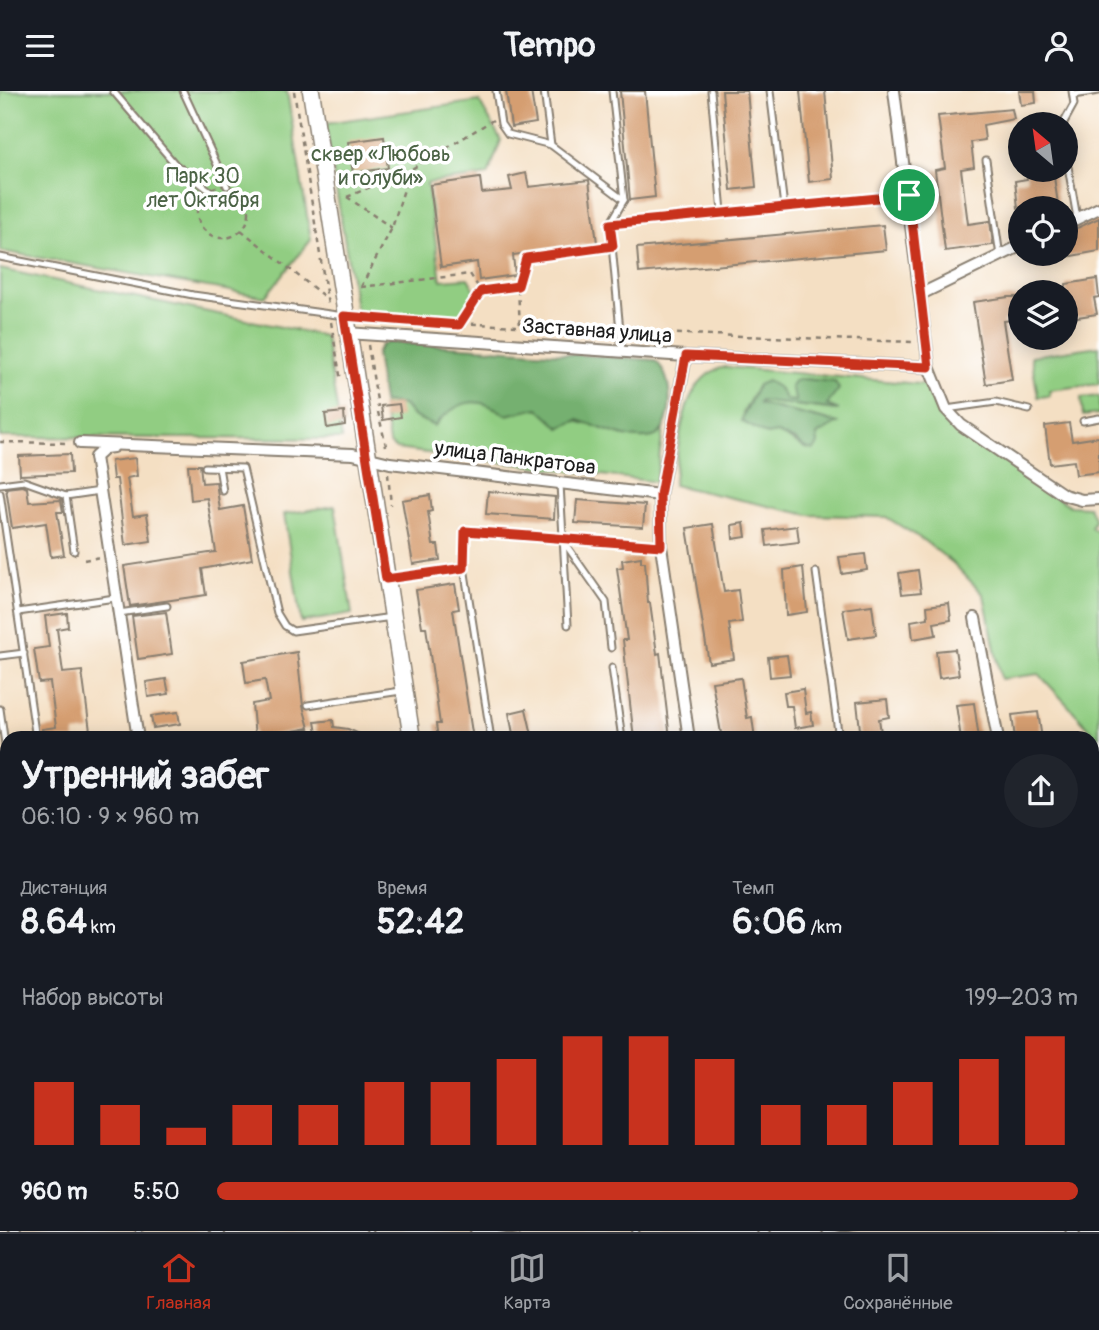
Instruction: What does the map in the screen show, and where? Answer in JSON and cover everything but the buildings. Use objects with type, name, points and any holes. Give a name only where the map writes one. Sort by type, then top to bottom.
[{"type":"main road","points":[[311,91],[337,317],[347,333],[411,731]]},
{"type":"street","points":[[894,91],[930,370],[946,409],[961,425],[1064,495],[1082,500],[1099,499]]},
{"type":"street","points":[[1078,218],[1099,208]]},
{"type":"street","points":[[921,294],[1008,252]]},
{"type":"street","name":"Заставная улица","points":[[347,333],[930,370]]},
{"type":"street","points":[[686,356],[660,495],[661,546],[688,731]]},
{"type":"street","points":[[80,443],[119,446]]},
{"type":"street","points":[[119,446],[105,448],[94,457],[137,731]]},
{"type":"street","name":"улица Панкратова","points":[[119,446],[353,454],[366,458],[660,495]]},
{"type":"street","points":[[975,618],[996,731]]},
{"type":"lane","points":[[113,91],[175,165],[209,190]]},
{"type":"lane","points":[[183,91],[227,186]]},
{"type":"lane","points":[[496,91],[499,117],[509,134],[551,145],[624,200]]},
{"type":"lane","points":[[544,91],[551,145]]},
{"type":"lane","points":[[612,91],[624,200],[610,224],[622,352]]},
{"type":"lane","points":[[711,91],[722,212]]},
{"type":"lane","points":[[770,91],[784,207]]},
{"type":"lane","points":[[1070,112],[1074,104],[1072,93],[1099,92]]},
{"type":"lane","points":[[986,160],[1000,256]]},
{"type":"lane","points":[[610,224],[909,195]]},
{"type":"lane","points":[[526,258],[613,246]]},
{"type":"lane","points":[[0,257],[193,295],[337,317]]},
{"type":"lane","points":[[946,409],[996,402],[1029,410]]},
{"type":"lane","points":[[1083,421],[1099,418]]},
{"type":"lane","points":[[80,443],[94,457]]},
{"type":"lane","points":[[205,467],[243,468],[276,613],[285,626],[293,631],[392,617]]},
{"type":"lane","points":[[219,467],[223,491]]},
{"type":"lane","points":[[0,484],[24,481],[66,496],[100,491]]},
{"type":"lane","points":[[559,481],[568,625]]},
{"type":"lane","points":[[0,493],[35,731]]},
{"type":"lane","points":[[66,496],[74,551]]},
{"type":"lane","points":[[490,731],[464,568],[465,531],[661,546]]},
{"type":"lane","points":[[562,540],[606,602],[611,648]]},
{"type":"lane","points":[[386,579],[464,568]]},
{"type":"lane","points":[[816,572],[838,731]]},
{"type":"lane","points":[[18,612],[117,598]]},
{"type":"lane","points":[[119,614],[167,607]]},
{"type":"lane","points":[[0,656],[24,653]]},
{"type":"lane","points":[[612,668],[621,731]]},
{"type":"lane","points":[[308,705],[404,691]]},
{"type":"lane","points":[[0,709],[3,731]]},
{"type":"path","points":[[241,230],[327,299],[294,91]]},
{"type":"path","points":[[392,228],[347,197],[410,170],[499,117]]},
{"type":"path","points":[[410,170],[392,228],[361,287],[470,274],[481,291]]},
{"type":"path","points":[[227,186],[243,196],[249,216],[241,230],[220,238],[204,230],[197,209],[209,190],[227,186]]},
{"type":"path","points":[[520,328],[518,286],[526,258]]},
{"type":"path","points":[[459,325],[481,291],[518,286]]},
{"type":"path","points":[[341,386],[337,317],[520,328],[927,343]]},
{"type":"path","points":[[363,319],[378,407]]},
{"type":"path","points":[[0,442],[80,443]]},
{"type":"path","points":[[85,560],[110,556]]},
{"type":"green space","name":"Парк 30 лет Октября","points":[[0,91],[287,91],[311,240],[265,297],[0,251]]},
{"type":"green space","name":"сквер «Любовь и голуби»","points":[[479,101],[501,140],[488,175],[427,183],[441,280],[468,278],[476,292],[458,317],[357,314],[325,123]]},
{"type":"green space","points":[[0,269],[325,336],[342,439],[0,437]]},
{"type":"green space","points":[[389,342],[654,360],[666,377],[670,401],[668,414],[660,433],[644,438],[615,433],[578,420],[560,428],[538,408],[506,415],[496,408],[477,402],[451,410],[434,426],[413,416],[404,405],[383,402],[376,354],[381,345]]},
{"type":"green space","points":[[1099,346],[1099,384],[1049,390],[1050,396],[1038,397],[1031,356]]},
{"type":"green space","points":[[726,367],[930,385],[934,400],[953,425],[1070,506],[1089,507],[1095,520],[1091,527],[1099,533],[1099,731],[1092,731],[1039,674],[1001,679],[984,595],[953,563],[886,517],[809,515],[673,485],[684,415],[699,383],[711,373]],"holes":[[[803,379],[835,382],[827,405],[836,410],[760,401],[759,404],[837,423],[817,435],[805,448],[743,413],[758,385],[779,388],[786,401],[797,402]]]},
{"type":"green space","points":[[803,379],[835,382],[839,389],[827,405],[839,410],[760,401],[759,404],[838,423],[817,435],[818,444],[814,450],[777,433],[767,435],[741,421],[758,385],[767,381],[779,388],[786,400],[796,401],[791,387],[794,381]]},
{"type":"green space","points":[[1099,396],[1099,414],[1083,416],[1081,398]]},
{"type":"green space","points":[[472,401],[489,403],[506,415],[538,408],[545,413],[621,433],[656,436],[663,430],[656,482],[396,449],[389,443],[383,402],[404,405],[413,416]]},
{"type":"green space","points":[[335,506],[352,614],[301,622],[284,514]]},
{"type":"route","points":[[909,195],[929,367],[686,356],[660,495],[661,546],[465,531],[464,568],[386,579],[344,316],[459,325],[481,291],[518,286],[526,258],[613,246],[610,224],[909,195]]}]
